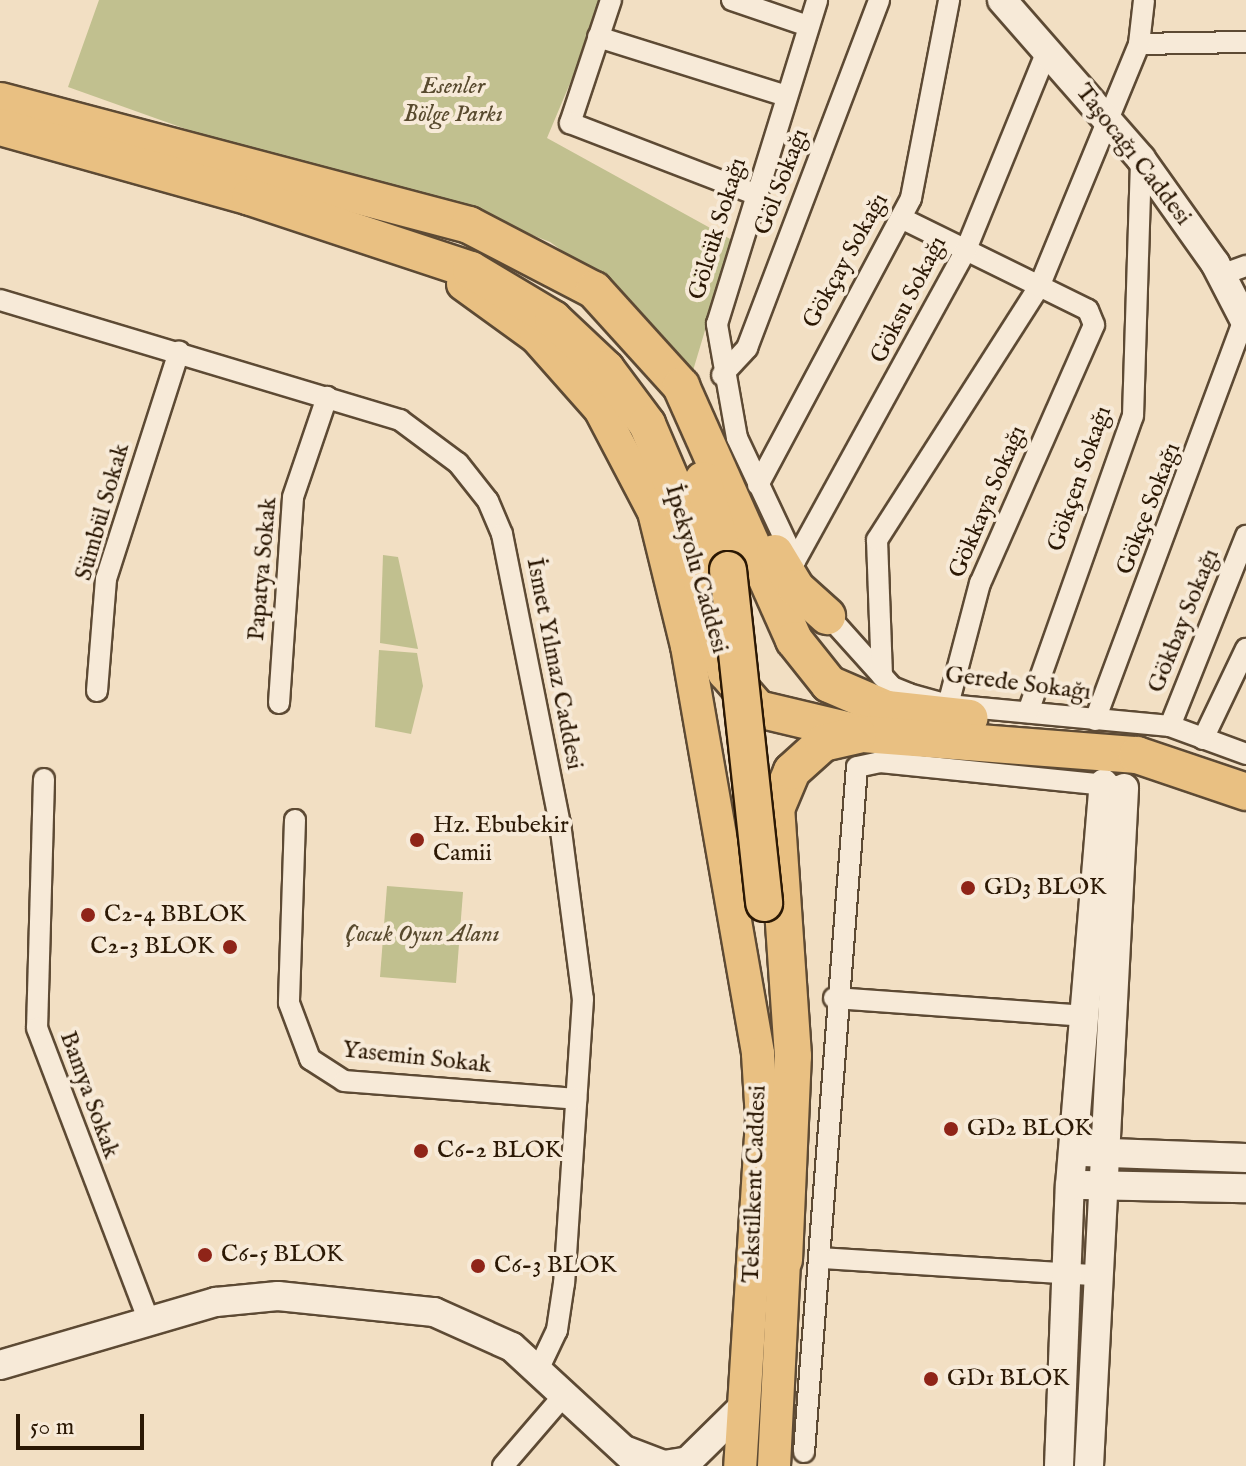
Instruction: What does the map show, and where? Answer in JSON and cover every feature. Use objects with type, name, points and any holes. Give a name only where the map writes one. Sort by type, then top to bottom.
[{"type":"highway","points":[[0,84],[207,155]]},
{"type":"highway","points":[[0,101],[207,155]]},
{"type":"highway","points":[[0,127],[172,177]]},
{"type":"highway","points":[[0,145],[172,177]]},
{"type":"highway","name":"İpekyolu Caddesi","points":[[207,155],[423,212],[527,249],[614,306],[681,386],[742,480],[794,640],[848,696],[887,709],[1143,734],[1241,785]]},
{"type":"highway","name":"İpekyolu Caddesi","points":[[172,177],[471,270],[553,319],[606,369],[647,424],[682,506],[726,672],[758,709],[780,720],[863,734],[1111,751],[1241,785]]},
{"type":"highway","points":[[423,212],[550,286],[613,342],[690,445],[728,570],[764,903],[784,1260]]},
{"type":"highway","points":[[742,480],[796,588],[827,616]]},
{"type":"highway","points":[[784,1260],[793,1056],[776,809],[792,771],[823,743],[863,734]]},
{"type":"main road","name":"Taşocağı Caddesi","points":[[1002,0],[1106,114],[1234,271],[1245,316]]},
{"type":"main road","name":"Tekstilkent Caddesi","points":[[386,242],[511,317],[569,369],[600,409],[654,512],[698,716],[758,1054],[762,1120],[740,1466]]},
{"type":"main road","points":[[1059,1466],[1079,1274],[1099,1186],[1087,1152],[1114,785]]},
{"type":"main road","points":[[1087,1152],[1246,1158]]},
{"type":"main road","points":[[1087,1152],[1070,1185],[1079,1274],[1089,1466]]},
{"type":"main road","points":[[1070,1185],[1246,1188]]},
{"type":"main road","name":"Tekstilkent Caddesi","points":[[774,1466],[784,1260]]},
{"type":"main road","points":[[0,1365],[204,1303],[278,1296],[369,1303],[464,1322],[538,1370],[626,1457],[641,1466]]},
{"type":"main road","points":[[626,1457],[664,1465],[688,1461],[744,1406]]},
{"type":"street","points":[[611,0],[570,123],[755,194]]},
{"type":"street","points":[[732,0],[808,26]]},
{"type":"street","name":"Gölcük Sokağı","points":[[795,561],[742,480],[722,375],[720,299],[817,0]]},
{"type":"street","name":"Göl Sokağı","points":[[722,375],[747,348],[879,0]]},
{"type":"street","name":"Gökçay Sokağı","points":[[742,480],[901,218],[949,0]]},
{"type":"street","points":[[882,676],[877,540],[1039,287],[1106,114],[1139,44],[1144,0]]},
{"type":"street","points":[[598,37],[786,96]]},
{"type":"street","points":[[1139,44],[1246,42]]},
{"type":"street","name":"Göksu Sokağı","points":[[795,561],[965,252],[1047,51]]},
{"type":"street","name":"Gökçen Sokağı","points":[[1028,712],[1133,416],[1141,159]]},
{"type":"street","points":[[901,218],[1039,287]]},
{"type":"street","name":"Gökkaya Sokağı","points":[[948,705],[980,583],[1094,325],[1088,310],[1039,287]]},
{"type":"street","name":"İsmet Yılmaz Caddesi","points":[[0,300],[179,351],[400,420],[458,463],[502,534],[571,885],[583,999],[562,1298],[557,1330],[538,1370]]},
{"type":"street","name":"Gökçe Sokağı","points":[[1095,720],[1217,406],[1245,316]]},
{"type":"street","name":"Sümbül Sokak","points":[[97,691],[106,579],[179,351]]},
{"type":"street","name":"Papatya Sokak","points":[[279,703],[293,497],[327,397]]},
{"type":"street","name":"Gökbay Sokağı","points":[[1170,726],[1246,536]]},
{"type":"street","name":"Gerede Sokağı","points":[[795,561],[827,616],[892,687],[948,705],[1170,726],[1246,754]]},
{"type":"street","points":[[1203,739],[1246,649]]},
{"type":"street","points":[[804,1452],[821,1258],[834,998],[857,767],[880,762],[1114,785]]},
{"type":"street","name":"Bamya Sokak","points":[[44,779],[37,1028],[149,1322]]},
{"type":"street","name":"Yasemin Sokak","points":[[295,820],[289,1003],[310,1059],[344,1081],[576,1099]]},
{"type":"street","points":[[834,998],[1096,1017]]},
{"type":"street","points":[[821,1258],[1079,1274]]},
{"type":"street","points":[[503,1466],[564,1395]]},
{"type":"green space","name":"Esenler Bölge Parkı","points":[[99,0],[605,0],[547,138],[732,240],[692,374],[619,291],[550,242],[469,210],[197,133],[68,87]]},
{"type":"green space","points":[[383,555],[398,557],[418,649],[380,643]]},
{"type":"green space","points":[[379,650],[417,653],[423,686],[411,734],[375,727]]},
{"type":"green space","name":"Çocuk Oyun Alanı","points":[[387,886],[463,892],[456,983],[380,977]]},
{"type":"place","name":"Hz. Ebubekir Camii","points":[[417,840]]},
{"type":"place","name":"GD3 BLOK","points":[[968,888]]},
{"type":"place","name":"C2-4 BBLOK","points":[[88,915]]},
{"type":"place","name":"C2-3 BLOK","points":[[230,947]]},
{"type":"place","name":"GD2 BLOK","points":[[951,1129]]},
{"type":"place","name":"C6-2 BLOK","points":[[421,1151]]},
{"type":"place","name":"C6-5 BLOK","points":[[205,1255]]},
{"type":"place","name":"C6-3 BLOK","points":[[478,1266]]},
{"type":"place","name":"GD1 BLOK","points":[[931,1379]]}]
